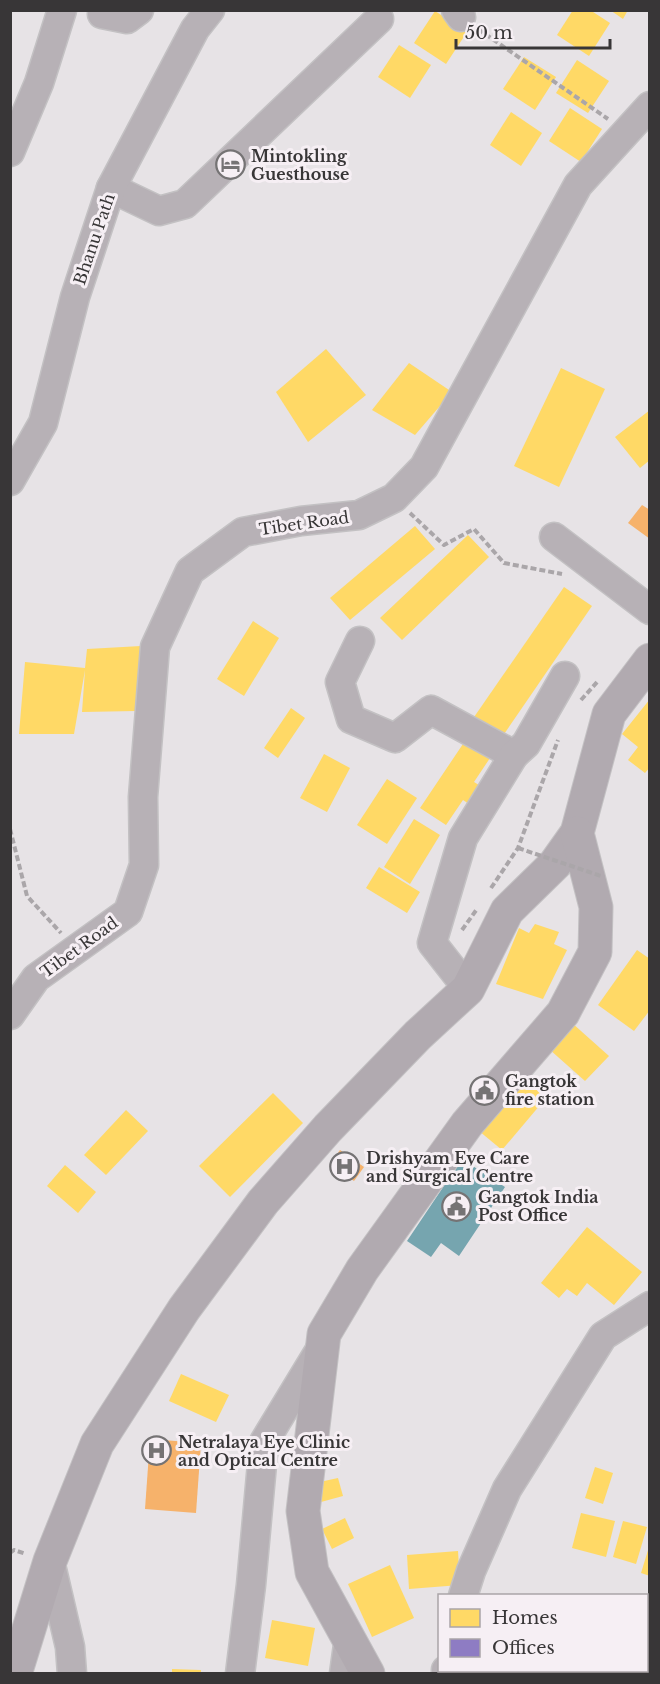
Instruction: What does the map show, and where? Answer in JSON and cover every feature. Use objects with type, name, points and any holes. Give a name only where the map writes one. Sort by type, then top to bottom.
[{"type":"main road","points":[[15,1674],[50,1561],[98,1444],[184,1309],[256,1211],[336,1119],[418,1035],[468,989],[507,911],[555,864],[577,833],[609,714],[650,660]]},
{"type":"main road","points":[[368,1674],[312,1572],[303,1511],[324,1334],[362,1270],[466,1124],[563,1013],[595,952],[596,907],[577,833]]},
{"type":"street","points":[[10,152],[39,83],[62,10]]},
{"type":"street","points":[[103,10],[102,14],[127,19],[138,10]]},
{"type":"street","name":"Bhanu Path","points":[[10,481],[43,423],[75,297],[111,188],[195,28],[210,10]]},
{"type":"street","points":[[111,188],[159,211],[185,204],[379,20]]},
{"type":"street","name":"Tibet Road","points":[[10,1015],[36,978],[128,912],[144,865],[143,797],[155,647],[190,571],[243,532],[301,521],[359,515],[394,498],[424,467],[578,185],[650,106]]},
{"type":"street","points":[[554,537],[650,610]]},
{"type":"street","points":[[360,641],[340,682],[351,719],[395,738],[431,710],[513,755]]},
{"type":"street","points":[[468,989],[432,943],[463,838],[513,755],[526,744],[565,676]]},
{"type":"street","points":[[464,1594],[471,1571],[507,1490],[603,1336],[650,1306]]},
{"type":"street","points":[[240,1674],[264,1442],[323,1345]]},
{"type":"street","points":[[50,1561],[70,1647],[72,1674]]},
{"type":"street","points":[[344,1674],[348,1638]]},
{"type":"path","points":[[458,14],[626,132]]},
{"type":"path","points":[[394,498],[444,545],[474,530],[504,563],[570,575]]},
{"type":"path","points":[[574,708],[604,674]]},
{"type":"path","points":[[487,894],[518,848],[559,738]]},
{"type":"path","points":[[10,829],[27,896],[62,933],[72,953]]},
{"type":"path","points":[[518,848],[601,876]]},
{"type":"path","points":[[443,958],[481,903]]},
{"type":"building: Homes","points":[[573,10],[590,10],[610,23],[589,56],[557,35]]},
{"type":"building: Homes","points":[[610,10],[628,10],[623,19]]},
{"type":"building: Homes","points":[[435,11],[467,32],[446,64],[414,43]]},
{"type":"building: Homes","points":[[399,45],[431,65],[410,98],[378,77]]},
{"type":"building: Homes","points":[[524,57],[556,77],[535,110],[503,89]]},
{"type":"building: Homes","points":[[577,60],[609,81],[588,113],[556,93]]},
{"type":"building: Homes","points":[[570,108],[602,129],[581,162],[549,141]]},
{"type":"building: Homes","points":[[511,112],[542,133],[521,166],[490,145]]},
{"type":"building: Homes","points":[[326,349],[366,395],[308,442],[276,392]]},
{"type":"building: Homes","points":[[409,363],[452,392],[415,435],[372,410]]},
{"type":"building: Homes","points":[[561,368],[605,389],[559,487],[514,466]]},
{"type":"building: Homes","points":[[650,410],[650,460],[640,468],[615,437]]},
{"type":"building: Homes","points":[[415,526],[435,549],[350,620],[330,598]]},
{"type":"building: Homes","points":[[468,535],[489,557],[402,640],[380,618]]},
{"type":"building: Homes","points":[[564,587],[592,606],[500,740],[472,720]]},
{"type":"building: Homes","points":[[253,621],[279,638],[244,696],[217,679]]},
{"type":"building: Homes","points":[[141,646],[136,711],[82,712],[85,670],[74,734],[19,734],[25,662],[85,668],[87,649]]},
{"type":"building: Homes","points":[[650,699],[650,767],[645,773],[628,760],[638,747],[622,734]]},
{"type":"building: Homes","points":[[291,708],[305,718],[278,758],[264,748]]},
{"type":"building: Homes","points":[[467,738],[492,755],[474,782],[487,790],[475,808],[463,800],[446,825],[420,808]]},
{"type":"building: Homes","points":[[324,754],[350,768],[327,812],[300,798]]},
{"type":"building: Homes","points":[[387,779],[417,798],[387,844],[357,825]]},
{"type":"building: Homes","points":[[414,819],[440,835],[410,884],[384,867]]},
{"type":"building: Homes","points":[[379,867],[420,892],[407,913],[366,888]]},
{"type":"building: Homes","points":[[535,924],[559,932],[554,944],[567,950],[543,999],[496,984],[519,928],[529,933]]},
{"type":"building: Homes","points":[[637,950],[650,959],[650,1010],[634,1031],[598,1005]]},
{"type":"building: Homes","points":[[572,1023],[609,1056],[585,1081],[549,1049]]},
{"type":"building: Homes","points":[[517,1073],[546,1098],[502,1150],[473,1126]]},
{"type":"building: Homes","points":[[273,1093],[303,1123],[230,1197],[199,1166]]},
{"type":"building: Homes","points":[[126,1110],[148,1131],[106,1175],[84,1155]]},
{"type":"building: Homes","points":[[65,1165],[96,1192],[78,1213],[47,1186]]},
{"type":"building: Homes","points":[[587,1227],[642,1272],[614,1305],[587,1283],[577,1296],[567,1289],[559,1298],[541,1283]]},
{"type":"building: Homes","points":[[181,1374],[229,1395],[216,1422],[169,1401]]},
{"type":"building: Homes","points":[[595,1467],[613,1473],[603,1504],[585,1498]]},
{"type":"building: Homes","points":[[338,1478],[343,1496],[321,1502],[315,1483]]},
{"type":"building: Homes","points":[[581,1513],[615,1521],[606,1557],[572,1548]]},
{"type":"building: Homes","points":[[345,1518],[354,1538],[332,1549],[322,1529]]},
{"type":"building: Homes","points":[[623,1521],[647,1527],[636,1564],[613,1557]]},
{"type":"building: Homes","points":[[650,1547],[650,1576],[641,1573]]},
{"type":"building: Homes","points":[[458,1551],[460,1585],[409,1589],[407,1555]]},
{"type":"building: Homes","points":[[390,1565],[414,1618],[372,1637],[348,1584]]},
{"type":"building: Homes","points":[[272,1620],[315,1628],[308,1666],[265,1658]]},
{"type":"building: Homes","points":[[172,1669],[201,1670],[201,1674],[172,1674]]},
{"type":"building: Offices","points":[[522,1672],[564,1672],[564,1674],[523,1674]]},
{"type":"building: Health","points":[[642,505],[650,510],[650,539],[628,523]]},
{"type":"building: Health","points":[[340,1150],[364,1167],[354,1181],[330,1164]]},
{"type":"building: Health","points":[[150,1439],[201,1443],[196,1513],[145,1509]]},
{"type":"building: Public","points":[[462,1159],[505,1187],[459,1256],[441,1243],[431,1257],[407,1241]]},
{"type":"place","name":"Mintokling Guesthouse","points":[[230,165]]},
{"type":"place","name":"Gangtok fire station","points":[[484,1090]]},
{"type":"place","name":"Drishyam Eye Care and Surgical Centre","points":[[345,1167]]},
{"type":"place","name":"Gangtok India Post Office","points":[[457,1206]]},
{"type":"place","name":"Netralaya Eye Clinic and Optical Centre","points":[[157,1451]]}]
